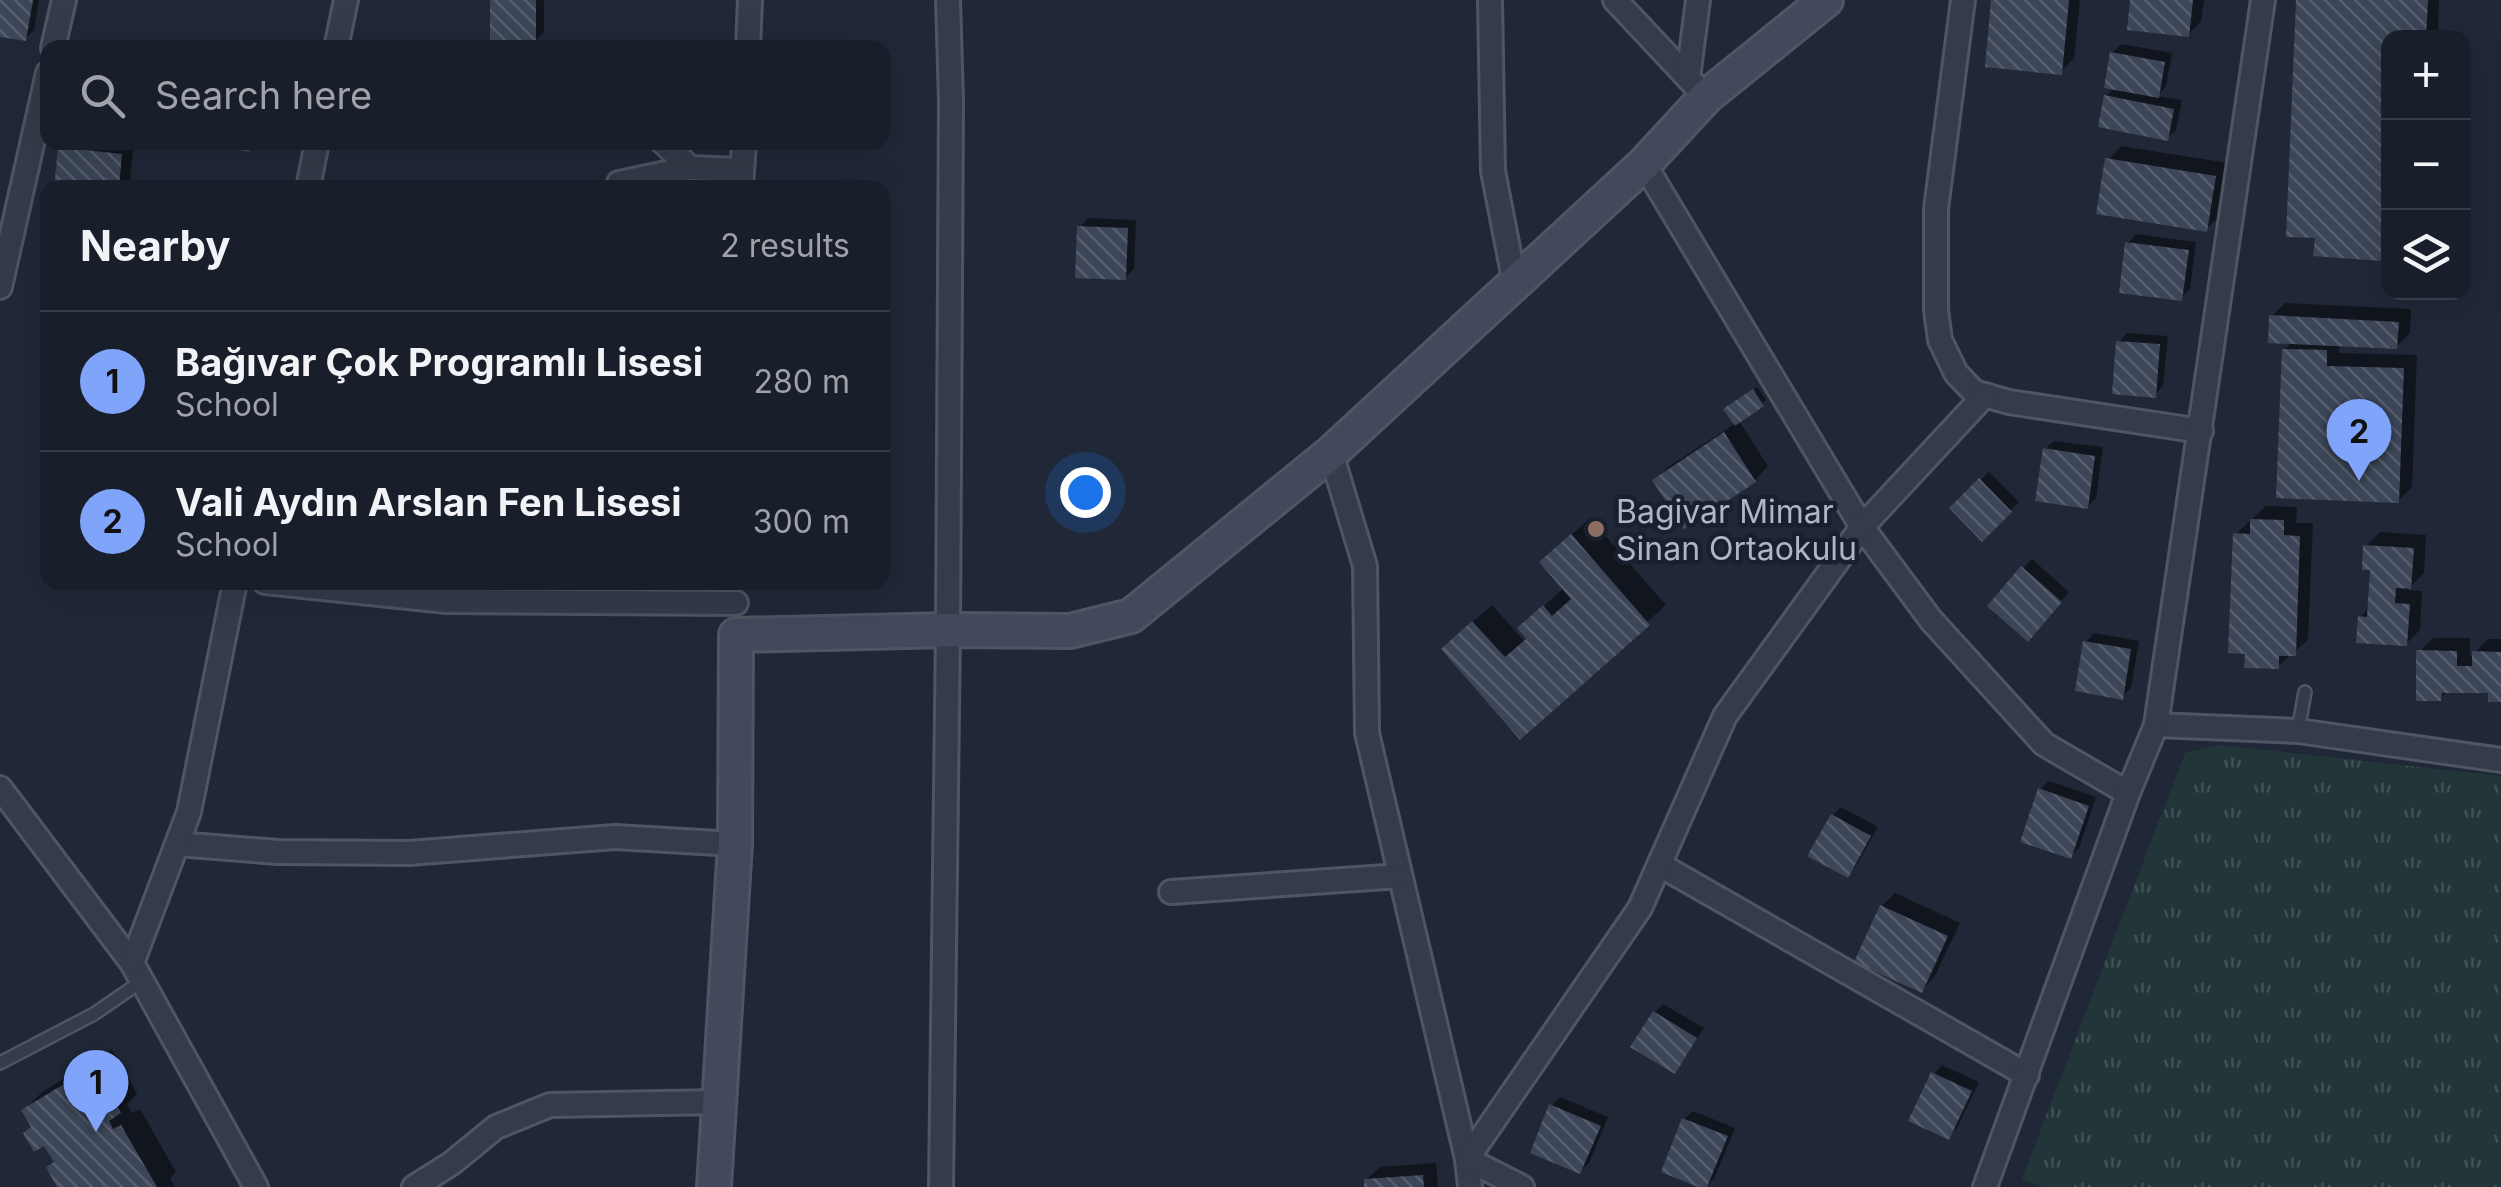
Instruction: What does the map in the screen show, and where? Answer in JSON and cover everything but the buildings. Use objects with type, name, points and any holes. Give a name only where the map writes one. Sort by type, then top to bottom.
[{"type":"street","points":[[55,40],[64,0]]},
{"type":"street","points":[[338,40],[346,0]]},
{"type":"street","points":[[748,40],[750,0]]},
{"type":"street","points":[[941,1187],[948,630],[951,101],[948,0]]},
{"type":"street","points":[[1490,0],[1493,170],[1515,284]]},
{"type":"street","points":[[1615,0],[1698,88]]},
{"type":"street","points":[[1698,0],[1698,88]]},
{"type":"street","points":[[342,590],[446,601],[736,607],[948,630],[1070,632],[1132,616],[1331,453],[1644,164],[1698,88],[1826,0]]},
{"type":"street","points":[[1963,0],[1936,209],[1936,310],[1940,340],[1956,373],[1974,392],[2009,402],[2201,430]]},
{"type":"street","points":[[1985,1187],[2156,725],[2263,0]]},
{"type":"street","points":[[0,287],[40,110]]},
{"type":"street","points":[[310,180],[315,150]]},
{"type":"street","points":[[671,150],[690,168]]},
{"type":"street","points":[[632,180],[690,168],[742,179],[744,150]]},
{"type":"street","points":[[1644,164],[1862,527],[1930,620],[2044,744],[2128,793]]},
{"type":"street","points":[[1466,1159],[1640,908],[1725,716],[1862,527],[1985,395]]},
{"type":"street","points":[[1331,453],[1365,566],[1368,733],[1470,1187]]},
{"type":"street","points":[[137,972],[189,812],[233,590]]},
{"type":"street","points":[[714,1187],[734,844],[736,607]]},
{"type":"street","points":[[2156,725],[2298,731],[2501,760]]},
{"type":"street","points":[[0,788],[137,972],[256,1187]]},
{"type":"street","points":[[177,844],[278,852],[409,853],[615,837],[734,844]]},
{"type":"street","points":[[1660,865],[2027,1075]]},
{"type":"street","points":[[1171,892],[1400,876]]},
{"type":"street","points":[[414,1187],[452,1163],[496,1126],[550,1104],[720,1102]]},
{"type":"street","points":[[1466,1159],[1522,1187]]},
{"type":"lane","points":[[2298,731],[2305,692]]},
{"type":"lane","points":[[0,1063],[94,1014],[137,972]]},
{"type":"green space","points":[[2219,745],[2501,776],[2501,1187],[2043,1187],[2022,1179],[2185,753]]},
{"type":"place","name":"Vali Aydın Arslan Fen Lisesi","points":[[2359,481]]},
{"type":"place","name":"Bagivar Mimar Sinan Ortaokulu","points":[[1596,529]]},
{"type":"place","name":"Bağıvar Çok Programlı Lisesi","points":[[96,1132]]}]
